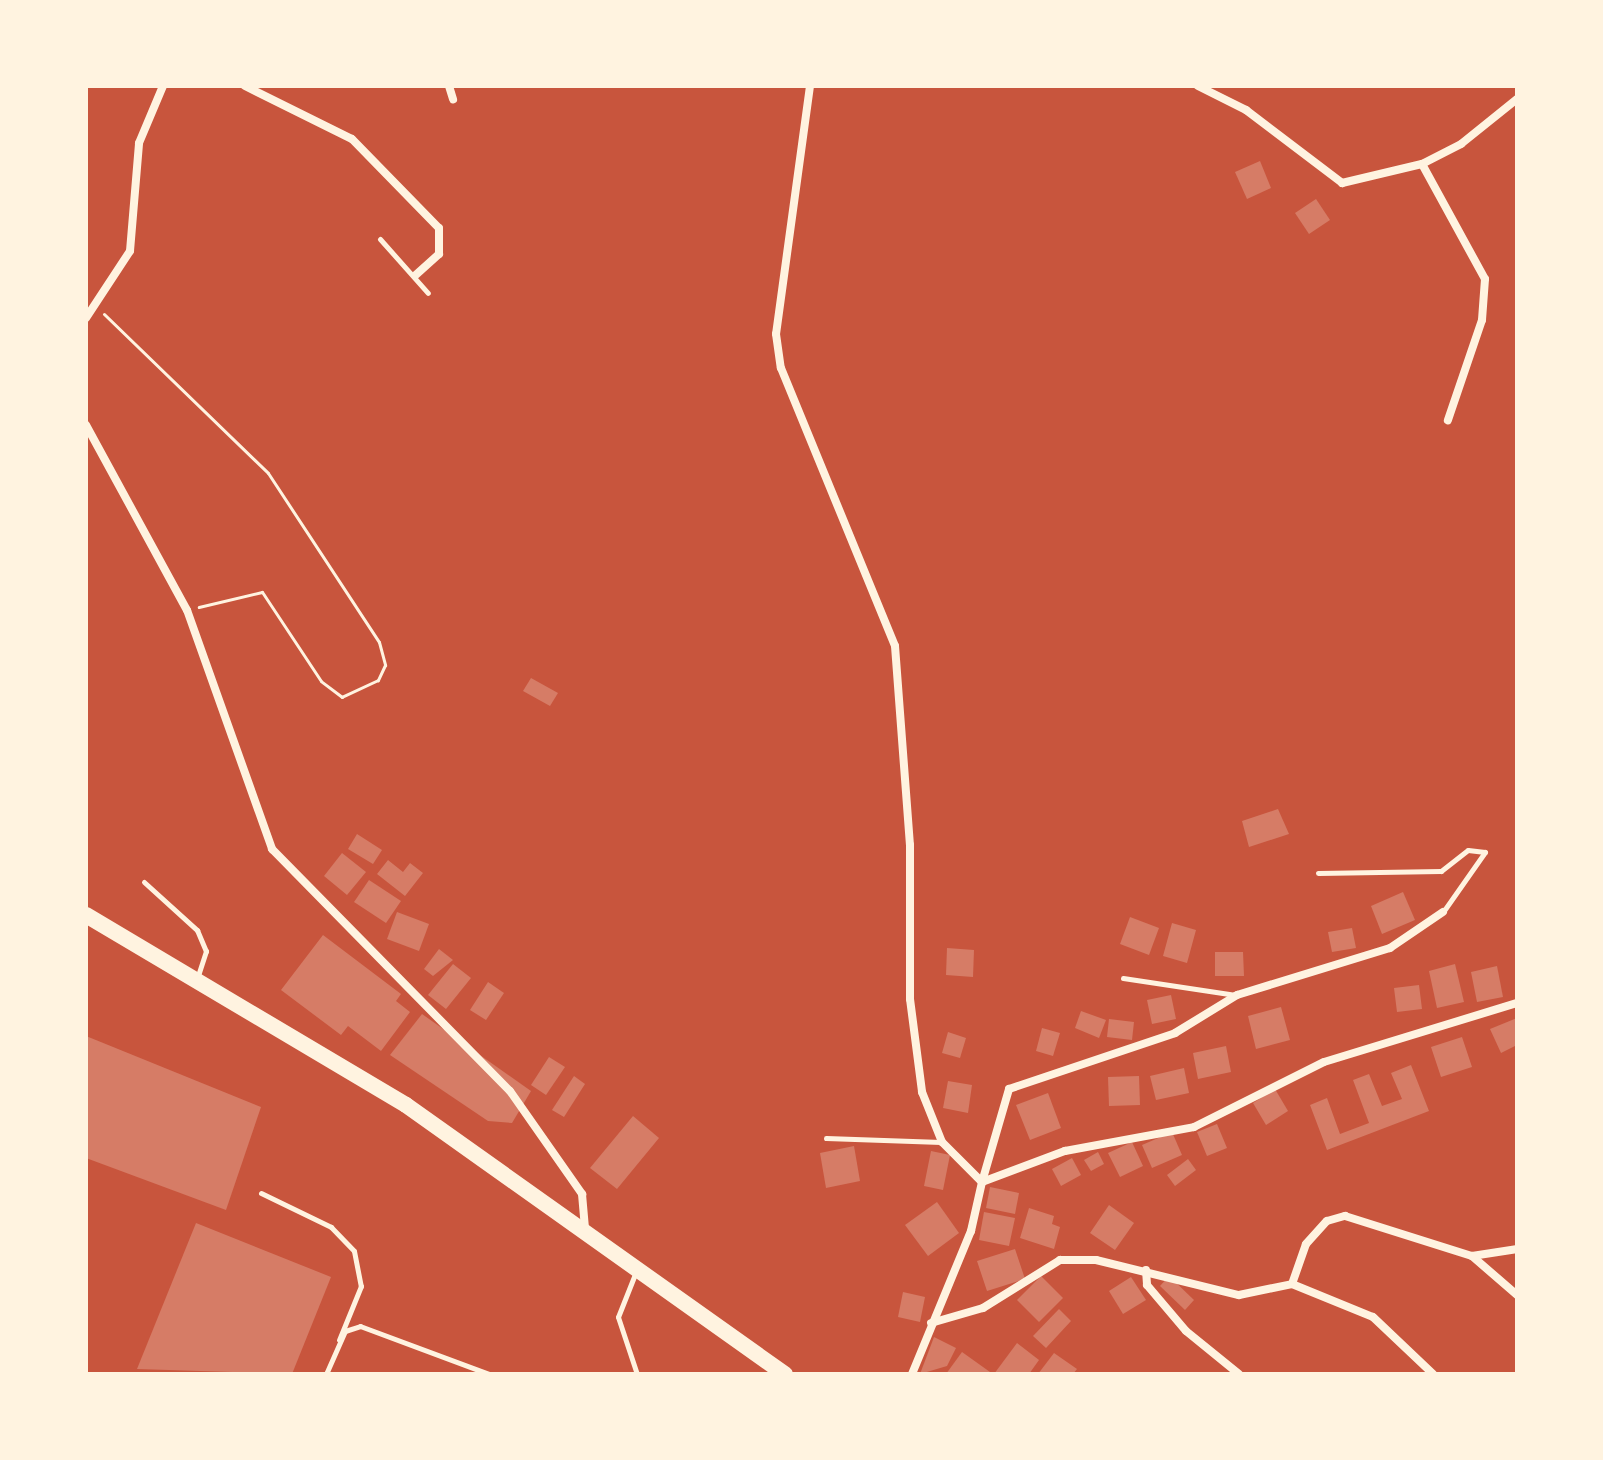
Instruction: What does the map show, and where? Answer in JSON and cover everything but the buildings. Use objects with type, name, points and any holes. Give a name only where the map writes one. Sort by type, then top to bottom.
[{"type":"main road","points":[[86,915],[406,1105],[785,1374]]},
{"type":"street","points":[[86,318],[97,307],[130,251],[139,143],[163,86]]},
{"type":"street","points":[[245,86],[352,139],[439,228],[439,254],[416,275]]},
{"type":"street","points":[[449,86],[453,99]]},
{"type":"street","points":[[810,86],[776,334],[781,368],[826,492],[895,646],[910,845],[910,999],[922,1092],[942,1142],[982,1182]]},
{"type":"street","points":[[1198,86],[1246,110],[1342,183],[1422,164],[1461,144],[1517,99]]},
{"type":"street","points":[[1422,164],[1485,279],[1482,320],[1448,420]]},
{"type":"street","points":[[86,425],[187,610],[272,849],[510,1091],[582,1194],[585,1232]]},
{"type":"street","points":[[912,1374],[971,1231],[1009,1089],[1175,1033],[1237,995],[1390,948],[1443,912]]},
{"type":"street","points":[[982,1182],[1065,1151],[1194,1127],[1324,1062],[1517,1003]]},
{"type":"street","points":[[1292,1284],[1306,1244],[1327,1221],[1362,1217],[1472,1256],[1517,1295]]},
{"type":"street","points":[[1472,1256],[1517,1249]]},
{"type":"street","points":[[931,1323],[983,1308],[1060,1260],[1146,1270],[1239,1295],[1292,1284],[1373,1317],[1433,1374]]},
{"type":"street","points":[[1146,1270],[1147,1285],[1186,1331],[1239,1374]]},
{"type":"lane","points":[[380,239],[416,275],[428,293]]},
{"type":"lane","points":[[1318,873],[1441,871],[1468,850],[1485,852],[1443,912]]},
{"type":"lane","points":[[144,882],[197,930],[206,951],[196,980]]},
{"type":"lane","points":[[1123,978],[1237,995]]},
{"type":"lane","points":[[826,1138],[942,1142]]},
{"type":"lane","points":[[261,1193],[331,1227],[354,1251],[361,1286],[326,1374]]},
{"type":"lane","points":[[637,1374],[618,1317],[638,1269]]},
{"type":"lane","points":[[339,1340],[352,1327],[370,1328],[489,1374]]},
{"type":"path","points":[[97,307],[268,473],[379,642],[385,665],[378,680],[342,697],[321,681],[262,592],[187,610]]}]
